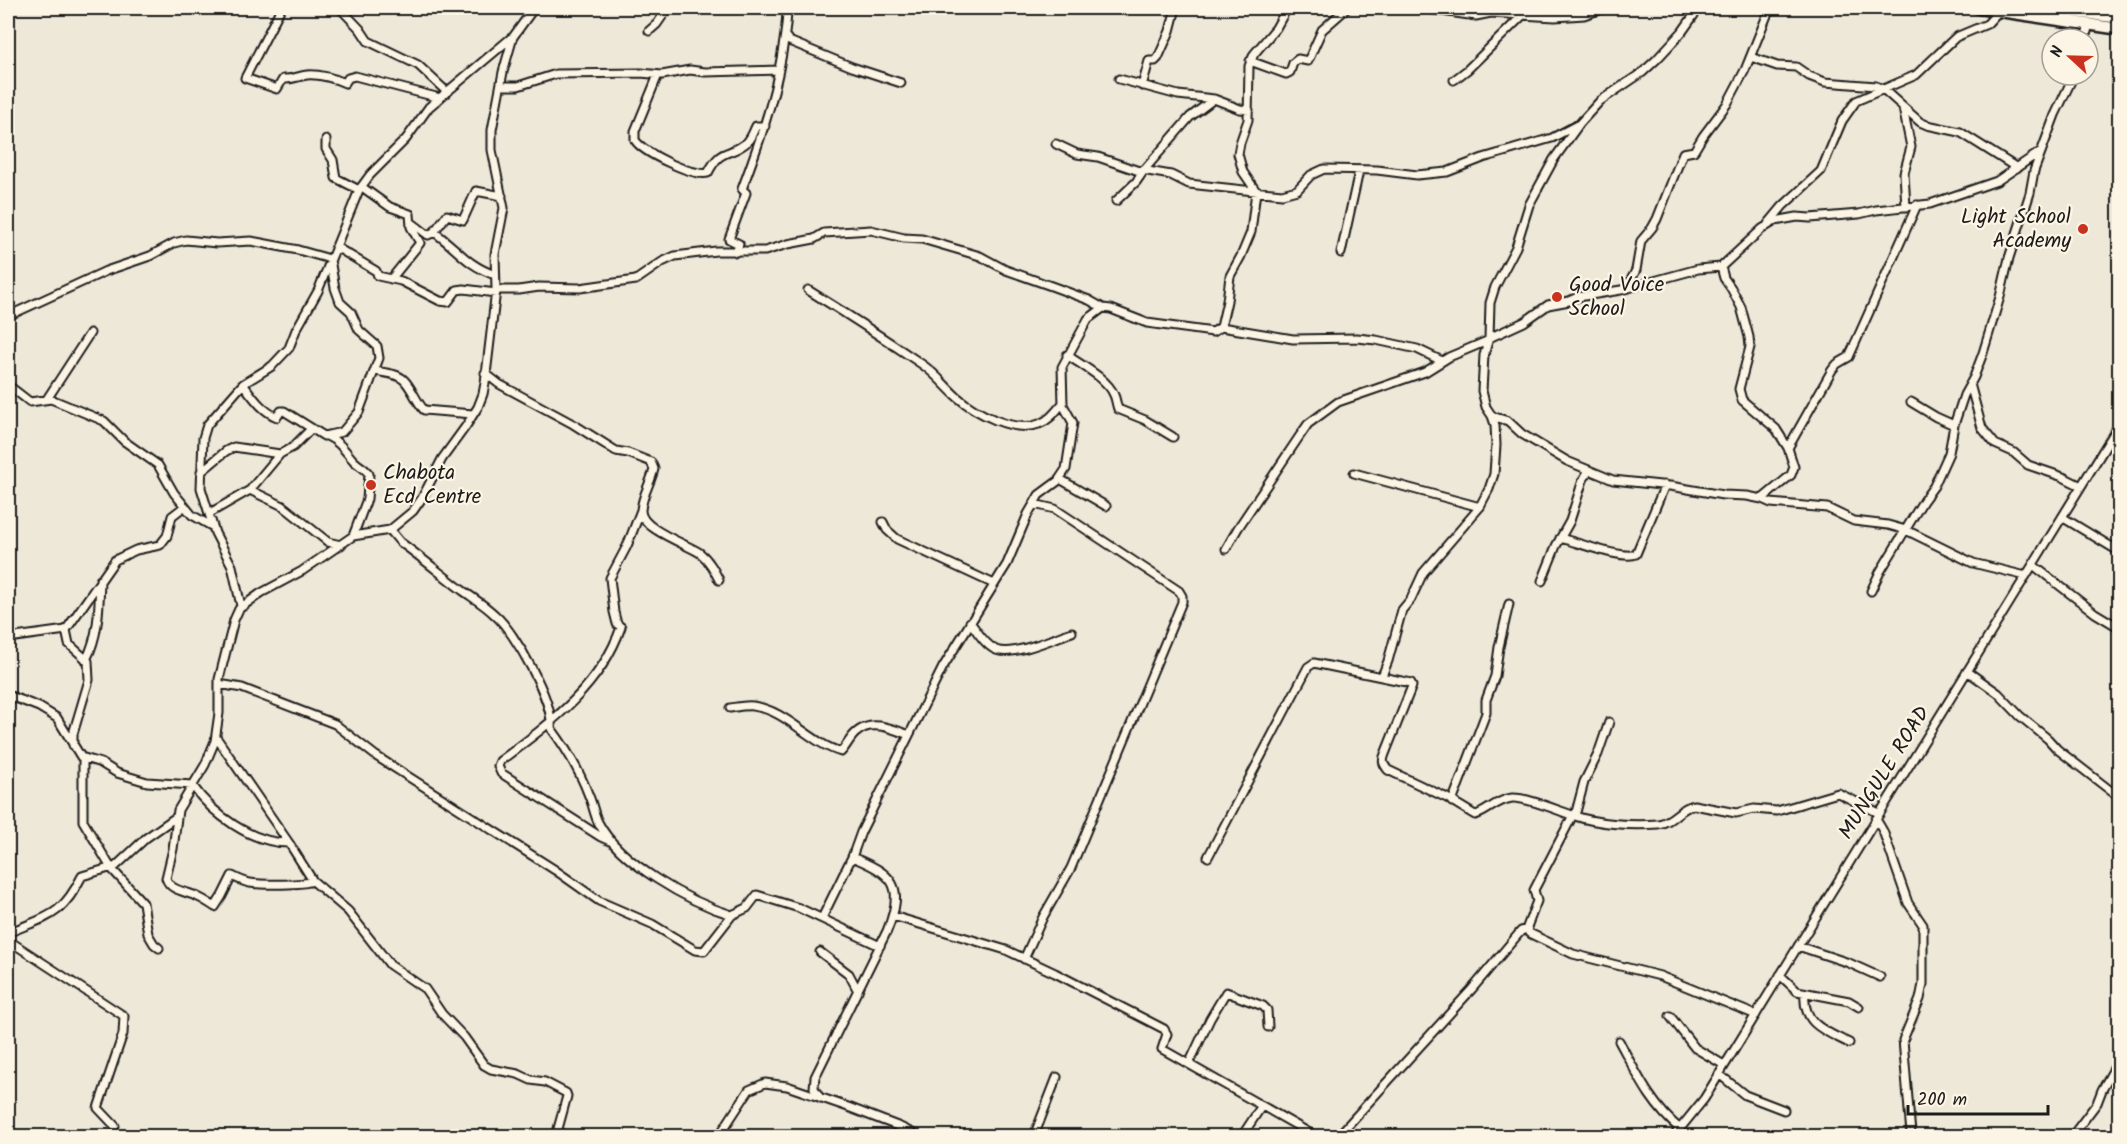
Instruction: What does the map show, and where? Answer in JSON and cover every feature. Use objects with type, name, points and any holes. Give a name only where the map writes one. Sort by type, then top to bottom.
[{"type":"highway","points":[[1979,8],[2120,18]]},
{"type":"highway","points":[[2045,8],[2088,24],[2120,29]]},
{"type":"street","points":[[281,8],[245,78],[277,89],[283,79],[290,80],[310,75],[327,76],[345,83],[348,78],[355,76],[440,98]]},
{"type":"street","points":[[340,8],[368,41],[418,65],[447,92]]},
{"type":"street","points":[[242,606],[234,572],[213,527],[201,488],[203,438],[207,425],[243,384],[272,366],[289,348],[296,330],[318,291],[360,188],[406,139],[423,114],[513,36],[534,8]]},
{"type":"street","points":[[649,31],[668,8]]},
{"type":"street","points":[[736,252],[739,244],[729,239],[746,193],[742,189],[765,126],[778,81],[787,8]]},
{"type":"street","points":[[1142,86],[1149,61],[1155,61],[1158,58],[1170,31],[1176,8]]},
{"type":"street","points":[[1221,327],[1230,276],[1246,247],[1251,232],[1256,191],[1243,172],[1238,154],[1249,110],[1247,78],[1250,61],[1276,28],[1287,8]]},
{"type":"street","points":[[1250,61],[1286,74],[1290,72],[1293,63],[1298,59],[1308,62],[1322,30],[1347,8]]},
{"type":"street","points":[[1421,8],[1476,16],[1491,13],[1571,17],[1606,8]]},
{"type":"street","points":[[1382,676],[1402,610],[1411,599],[1423,573],[1480,507],[1489,489],[1495,462],[1495,425],[1482,398],[1482,391],[1490,303],[1495,287],[1516,247],[1529,205],[1554,159],[1580,123],[1600,101],[1658,59],[1699,8]]},
{"type":"street","points":[[1627,288],[1636,270],[1641,241],[1652,228],[1683,153],[1697,149],[1703,135],[1727,104],[1751,57],[1770,8]]},
{"type":"street","points":[[1226,549],[1308,424],[1338,402],[1425,372],[1442,361],[1524,322],[1548,305],[1627,288],[1698,269],[1721,267],[1821,171],[1850,108],[1862,97],[1916,75],[1956,37],[1987,24],[1999,11]]},
{"type":"street","points":[[1454,80],[1522,16]]},
{"type":"street","points":[[314,881],[306,884],[247,883],[232,876],[214,907],[198,896],[173,887],[167,882],[176,816],[180,804],[205,765],[216,737],[219,684],[236,613],[261,593],[302,572],[353,536],[390,530],[413,511],[442,459],[473,414],[483,394],[496,292],[495,254],[503,216],[492,130],[503,72],[513,36]]},
{"type":"street","points":[[785,36],[789,41],[852,67],[901,83]]},
{"type":"street","points":[[1751,57],[1777,66],[1796,68],[1825,82],[1876,86],[1883,89],[1902,108],[1927,125],[1960,132],[2017,168]]},
{"type":"street","points":[[501,86],[518,86],[556,74],[658,75],[690,70],[705,72],[779,70]]},
{"type":"street","points":[[658,75],[635,131],[634,140],[639,146],[678,167],[701,174],[708,173],[718,157],[745,144],[756,126],[765,126]]},
{"type":"street","points":[[1119,79],[1178,94],[1214,99],[1249,110]]},
{"type":"street","points":[[1871,591],[1945,464],[1964,394],[1983,353],[2040,152],[2069,87]]},
{"type":"street","points":[[1116,201],[1136,182],[1190,117],[1214,99]]},
{"type":"street","points":[[1902,108],[1911,147],[1904,173],[1906,207]]},
{"type":"street","points":[[1056,144],[1077,154],[1098,157],[1137,171],[1171,175],[1189,184],[1272,194],[1297,190],[1311,175],[1324,168],[1417,175],[1447,172],[1483,158],[1552,138],[1580,123]]},
{"type":"street","points":[[326,140],[326,149],[333,160],[336,178],[360,188],[390,207],[410,214],[420,243],[392,279]]},
{"type":"street","points":[[1768,224],[1786,219],[1859,214],[1930,204],[1984,186],[2040,152]]},
{"type":"street","points":[[1341,253],[1359,171]]},
{"type":"street","points":[[411,222],[429,235],[447,215],[464,220],[476,191],[502,196]]},
{"type":"street","points":[[1788,448],[1832,370],[1849,357],[1917,205]]},
{"type":"street","points":[[336,247],[376,271],[378,276],[401,281],[444,302],[451,300],[457,291],[464,289],[496,292],[539,287],[580,288],[636,280],[675,255],[716,251],[771,251],[788,244],[814,239],[824,233],[871,230],[904,238],[922,238],[980,256],[1006,270],[1089,300],[1103,308],[1155,325],[1166,324],[1213,332],[1221,327],[1293,339],[1376,340],[1417,349],[1436,356],[1442,361]]},
{"type":"street","points":[[434,232],[477,268],[495,274]]},
{"type":"street","points":[[8,316],[106,271],[150,256],[174,243],[186,240],[217,243],[251,241],[330,259]]},
{"type":"street","points":[[327,436],[342,432],[359,412],[379,358],[377,345],[359,330],[351,312],[340,302],[330,259]]},
{"type":"street","points":[[1721,267],[1724,278],[1741,307],[1749,338],[1750,347],[1739,389],[1742,400],[1776,429],[1792,459],[1794,472],[1762,499]]},
{"type":"street","points":[[808,290],[864,324],[931,370],[957,397],[976,411],[1015,426],[1036,426],[1050,418],[1063,403]]},
{"type":"street","points":[[822,918],[852,857],[861,832],[943,667],[1006,564],[1039,495],[1060,479],[1068,464],[1073,423],[1063,403],[1061,372],[1067,355],[1088,319],[1103,308]]},
{"type":"street","points":[[47,399],[90,333]]},
{"type":"street","points":[[1067,355],[1094,373],[1108,387],[1114,394],[1118,409],[1145,420],[1173,437]]},
{"type":"street","points":[[375,371],[395,375],[405,380],[424,410],[473,414]]},
{"type":"street","points":[[485,373],[499,384],[564,418],[613,450],[651,462],[654,469],[627,546],[610,578],[614,612],[617,624],[621,627],[615,644],[599,671],[579,696],[552,721],[500,761],[498,770],[601,837],[613,842]]},
{"type":"street","points":[[243,384],[260,407],[277,417],[281,411],[284,411],[320,435],[338,442],[369,474],[367,499],[353,536]]},
{"type":"street","points":[[1970,384],[1983,428],[1995,444],[2013,452],[2028,465],[2081,486]]},
{"type":"street","points":[[8,385],[30,402],[57,400],[104,421],[124,441],[158,465],[184,506],[195,518],[213,527]]},
{"type":"street","points":[[1911,402],[1954,425]]},
{"type":"street","points":[[1492,416],[1508,421],[1522,434],[1575,464],[1620,482],[1665,485],[1706,493],[1762,499],[1771,504],[1827,508],[1854,521],[1906,530],[1973,563],[2026,576]]},
{"type":"street","name":"MUNGULE ROAD","points":[[1674,1137],[1704,1099],[2120,423]]},
{"type":"street","points":[[210,513],[250,490],[280,453],[293,447],[311,429]]},
{"type":"street","points":[[201,472],[234,447],[280,453]]},
{"type":"street","points":[[1575,464],[1583,480]]},
{"type":"street","points":[[1542,581],[1560,538],[1570,521],[1583,480],[1589,470]]},
{"type":"street","points":[[1354,472],[1422,493],[1480,507]]},
{"type":"street","points":[[1060,479],[1106,506]]},
{"type":"street","points":[[1560,538],[1604,551],[1633,556],[1636,554],[1665,485]]},
{"type":"street","points":[[250,490],[283,506],[328,542],[341,545]]},
{"type":"street","points":[[1024,959],[1043,917],[1075,860],[1182,602],[1179,591],[1112,546],[1055,509],[1034,504]]},
{"type":"street","points":[[73,745],[73,734],[89,680],[88,661],[69,644],[66,630],[111,565],[136,550],[160,545],[167,536],[172,516],[184,506]]},
{"type":"street","points":[[641,510],[648,523],[704,557],[719,580]]},
{"type":"street","points":[[2062,517],[2120,552]]},
{"type":"street","points":[[883,522],[887,530],[897,539],[994,584]]},
{"type":"street","points":[[390,530],[400,542],[497,616],[530,663],[546,699],[552,721],[551,728],[563,744],[584,783],[598,821],[613,842],[648,873],[688,897],[732,915]]},
{"type":"street","points":[[2033,565],[2095,613],[2120,628]]},
{"type":"street","points":[[86,660],[93,644],[100,609],[100,580]]},
{"type":"street","points":[[1452,802],[1486,713],[1486,700],[1495,676],[1509,604]]},
{"type":"street","points":[[970,622],[990,646],[1005,652],[1072,632]]},
{"type":"street","points":[[8,638],[66,630]]},
{"type":"street","points":[[1209,857],[1311,663],[1409,682],[1412,686],[1384,754],[1382,760],[1384,765],[1388,770],[1475,815],[1490,806],[1513,798],[1534,802],[1574,816],[1618,824],[1659,824],[1688,806],[1694,805],[1736,813],[1754,809],[1777,811],[1838,793],[1877,816],[1908,903],[1923,925],[1923,984],[1917,1009],[1903,1040],[1911,1134]]},
{"type":"street","points":[[1967,671],[1998,693],[2020,717],[2057,749],[2120,798]]},
{"type":"street","points":[[219,684],[242,688],[335,724],[376,756],[555,870],[599,901],[652,924],[695,950],[701,952],[707,949],[732,915],[743,911],[754,897],[761,895],[822,918],[880,946]]},
{"type":"street","points":[[8,695],[39,707],[57,718],[77,754],[83,758],[101,763],[117,773],[147,782],[192,785]]},
{"type":"street","points":[[730,708],[754,706],[770,711],[827,746],[841,752],[855,734],[867,728],[880,726],[909,735]]},
{"type":"street","points":[[1527,929],[1537,902],[1533,890],[1574,816],[1584,782],[1598,754],[1609,722]]},
{"type":"street","points":[[216,737],[314,881],[348,911],[390,965],[425,989],[442,1014],[464,1037],[484,1065],[491,1069],[545,1082],[566,1092],[567,1096],[556,1137]]},
{"type":"street","points":[[83,758],[83,821],[111,868],[143,903],[148,934],[159,948]]},
{"type":"street","points":[[192,785],[204,802],[234,826],[262,839],[290,843]]},
{"type":"street","points":[[8,933],[34,924],[55,913],[74,893],[82,876],[116,866],[146,838],[176,816]]},
{"type":"street","points":[[820,1098],[814,1088],[815,1077],[893,916],[895,891],[893,882],[878,868],[852,857]]},
{"type":"street","points":[[893,916],[984,942],[1024,959],[1164,1029],[1167,1034],[1162,1049],[1315,1137]]},
{"type":"street","points":[[1527,929],[1529,933],[1565,951],[1630,969],[1641,969],[1756,1015]]},
{"type":"street","points":[[1338,1137],[1472,989],[1521,931],[1527,929]]},
{"type":"street","points":[[8,940],[123,1016],[123,1034],[98,1108],[115,1126]]},
{"type":"street","points":[[1798,946],[1849,963],[1880,978]]},
{"type":"street","points":[[820,952],[849,974],[858,991]]},
{"type":"street","points":[[1780,975],[1792,988],[1805,993],[1849,1001],[1858,1007]]},
{"type":"street","points":[[1189,1064],[1210,1019],[1226,992],[1263,1006],[1267,1010],[1268,1027]]},
{"type":"street","points":[[1805,993],[1804,1005],[1812,1021],[1823,1031],[1849,1043]]},
{"type":"street","points":[[1670,1016],[1695,1048],[1724,1065]]},
{"type":"street","points":[[1619,1041],[1635,1074],[1654,1104],[1680,1129]]},
{"type":"street","points":[[2072,1137],[2097,1103],[2120,1058]]},
{"type":"street","points":[[1719,1074],[1745,1095],[1784,1110]]},
{"type":"street","points":[[1034,1137],[1057,1077]]},
{"type":"street","points":[[719,1137],[745,1095],[759,1084],[779,1084],[900,1127],[918,1137]]},
{"type":"street","points":[[1242,1137],[1242,1133],[1261,1107]]},
{"type":"place","name":"Light School Academy","points":[[2083,229]]},
{"type":"place","name":"Good Voice School","points":[[1557,297]]},
{"type":"place","name":"Chabota Ecd Centre","points":[[371,485]]}]
